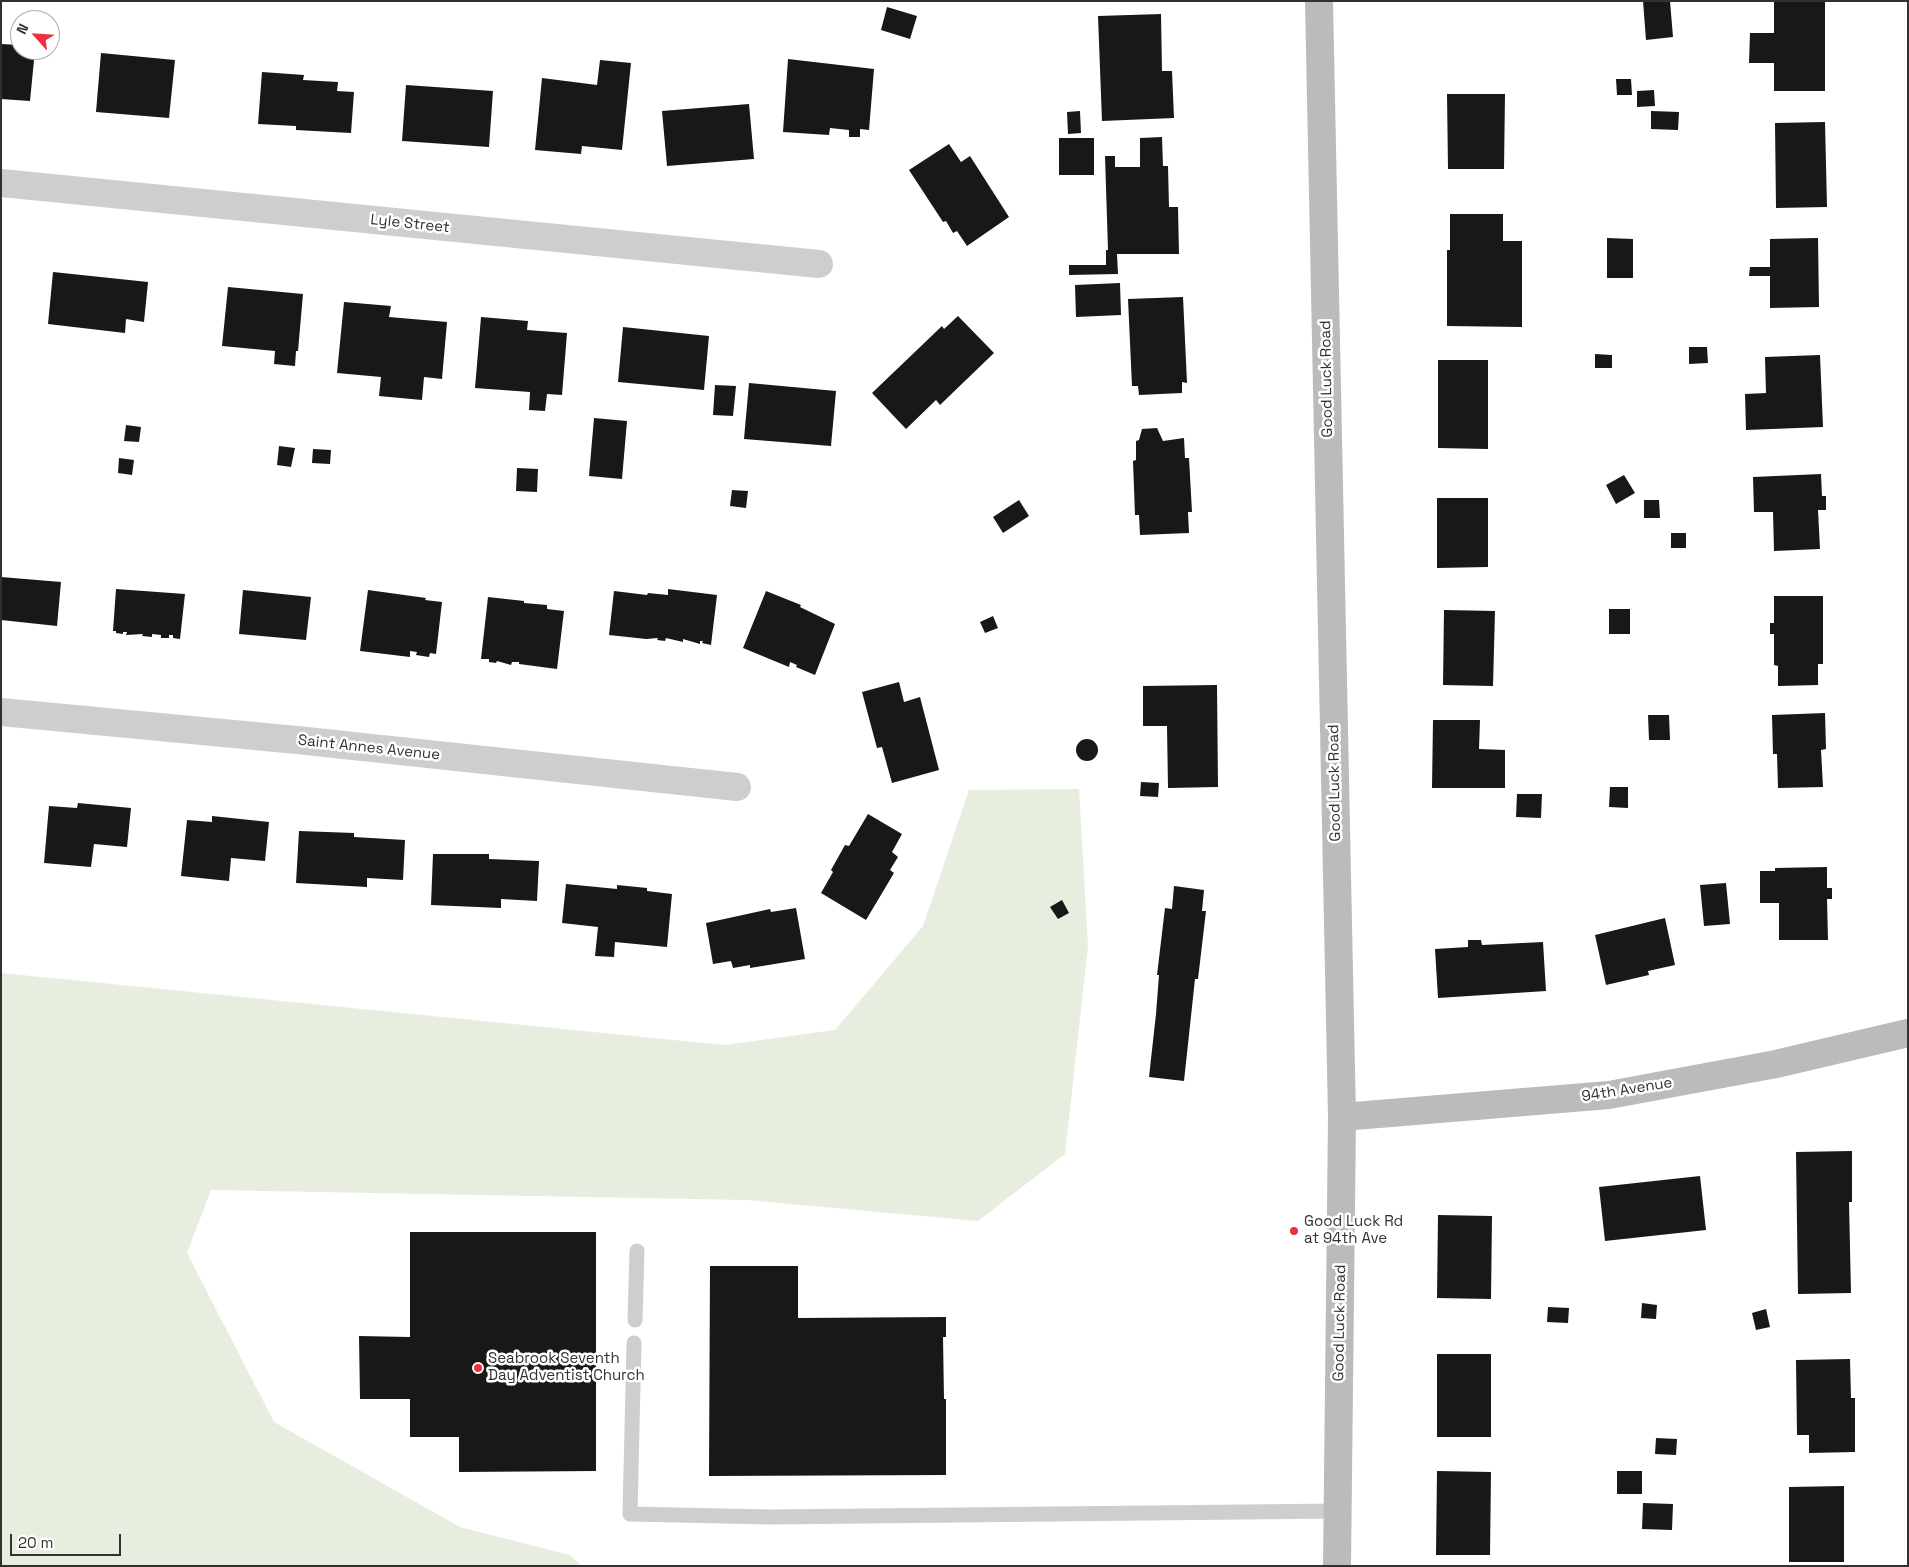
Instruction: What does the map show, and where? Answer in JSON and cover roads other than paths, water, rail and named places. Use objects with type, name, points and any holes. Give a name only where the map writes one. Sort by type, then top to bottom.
[{"type":"main road","name":"Good Luck Road","points":[[1319,1],[1342,1117],[1337,1566]]},
{"type":"main road","name":"94th Avenue","points":[[1342,1117],[1609,1095],[1776,1064],[1908,1033]]},
{"type":"street","name":"Lyle Street","points":[[1,183],[819,264]]},
{"type":"street","name":"Saint Annes Avenue","points":[[1,712],[296,740],[737,787]]},
{"type":"lane","points":[[634,1320],[637,1251]]},
{"type":"lane","points":[[634,1344],[630,1514],[780,1517],[1338,1511]]},
{"type":"place","name":"Good Luck Rd at 94th Ave","points":[[1294,1231]]},
{"type":"place","name":"Seabrook Seventh Day Adventist Church","points":[[478,1368]]}]
